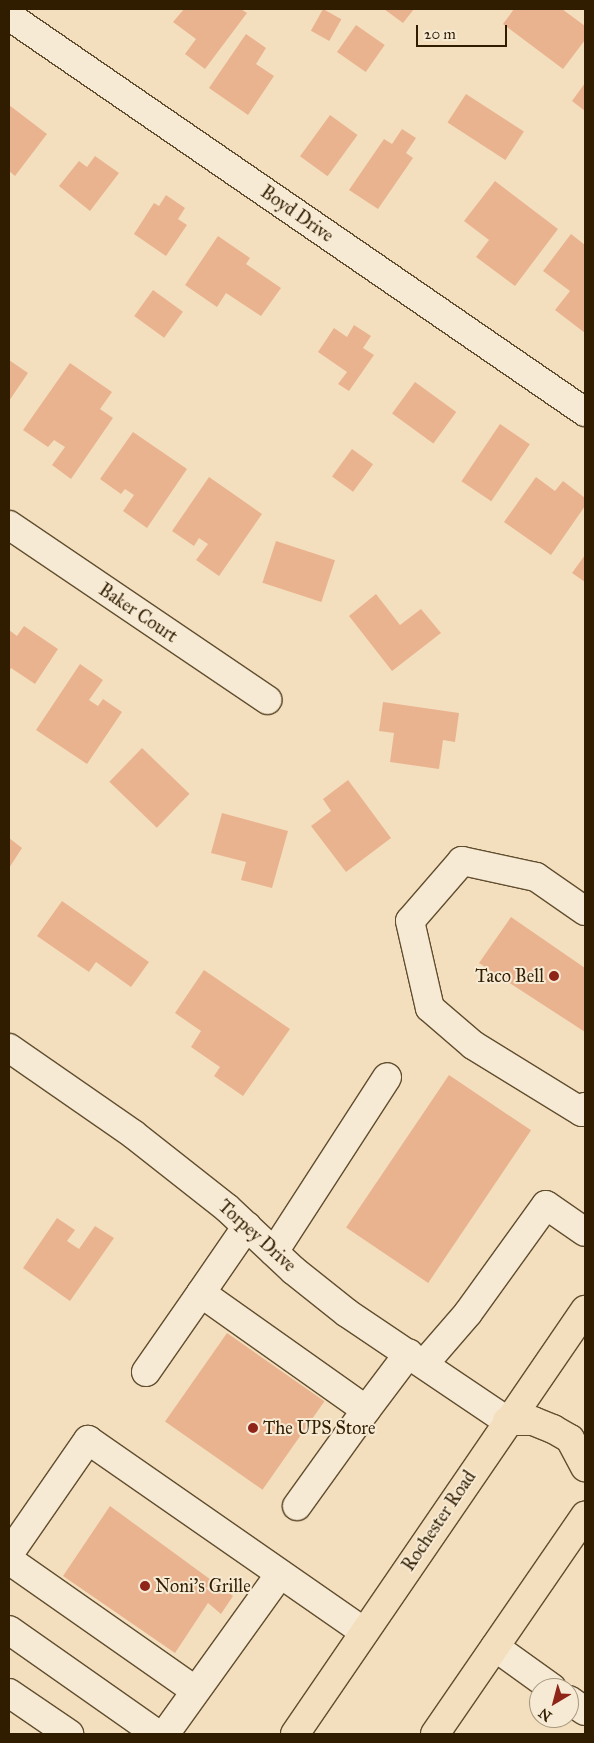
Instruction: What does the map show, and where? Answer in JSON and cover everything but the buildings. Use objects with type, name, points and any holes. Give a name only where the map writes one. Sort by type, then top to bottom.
[{"type":"main road","name":"Rochester Road","points":[[295,1734],[507,1421],[585,1310]]},
{"type":"main road","points":[[507,1421],[533,1421],[553,1429],[570,1440],[585,1467]]},
{"type":"main road","points":[[435,1734],[585,1516]]},
{"type":"street","name":"Boyd Drive","points":[[9,16],[585,412]]},
{"type":"street","name":"Baker Court","points":[[9,525],[267,700]]},
{"type":"street","points":[[585,911],[536,877],[462,861],[410,921],[430,1008],[473,1045],[582,1112],[585,1107]]},
{"type":"street","name":"Torpey Drive","points":[[9,1048],[133,1134],[247,1226],[274,1252],[347,1313],[507,1421]]},
{"type":"street","points":[[274,1252],[386,1077]]},
{"type":"street","points":[[298,1506],[366,1410],[416,1358],[468,1313],[546,1204],[585,1232]]},
{"type":"street","points":[[146,1372],[247,1226]]},
{"type":"street","points":[[201,1293],[366,1410]]},
{"type":"street","points":[[9,1554],[88,1440],[364,1632]]},
{"type":"street","points":[[9,1560],[194,1690]]},
{"type":"street","points":[[165,1734],[194,1690],[206,1679],[280,1574]]},
{"type":"street","points":[[9,1630],[157,1734]]},
{"type":"street","points":[[495,1647],[538,1678]]},
{"type":"street","points":[[9,1693],[69,1734]]},
{"type":"place","name":"Taco Bell","points":[[554,976]]},
{"type":"place","name":"The UPS Store","points":[[253,1428]]},
{"type":"place","name":"Noni's Grille","points":[[145,1586]]}]
